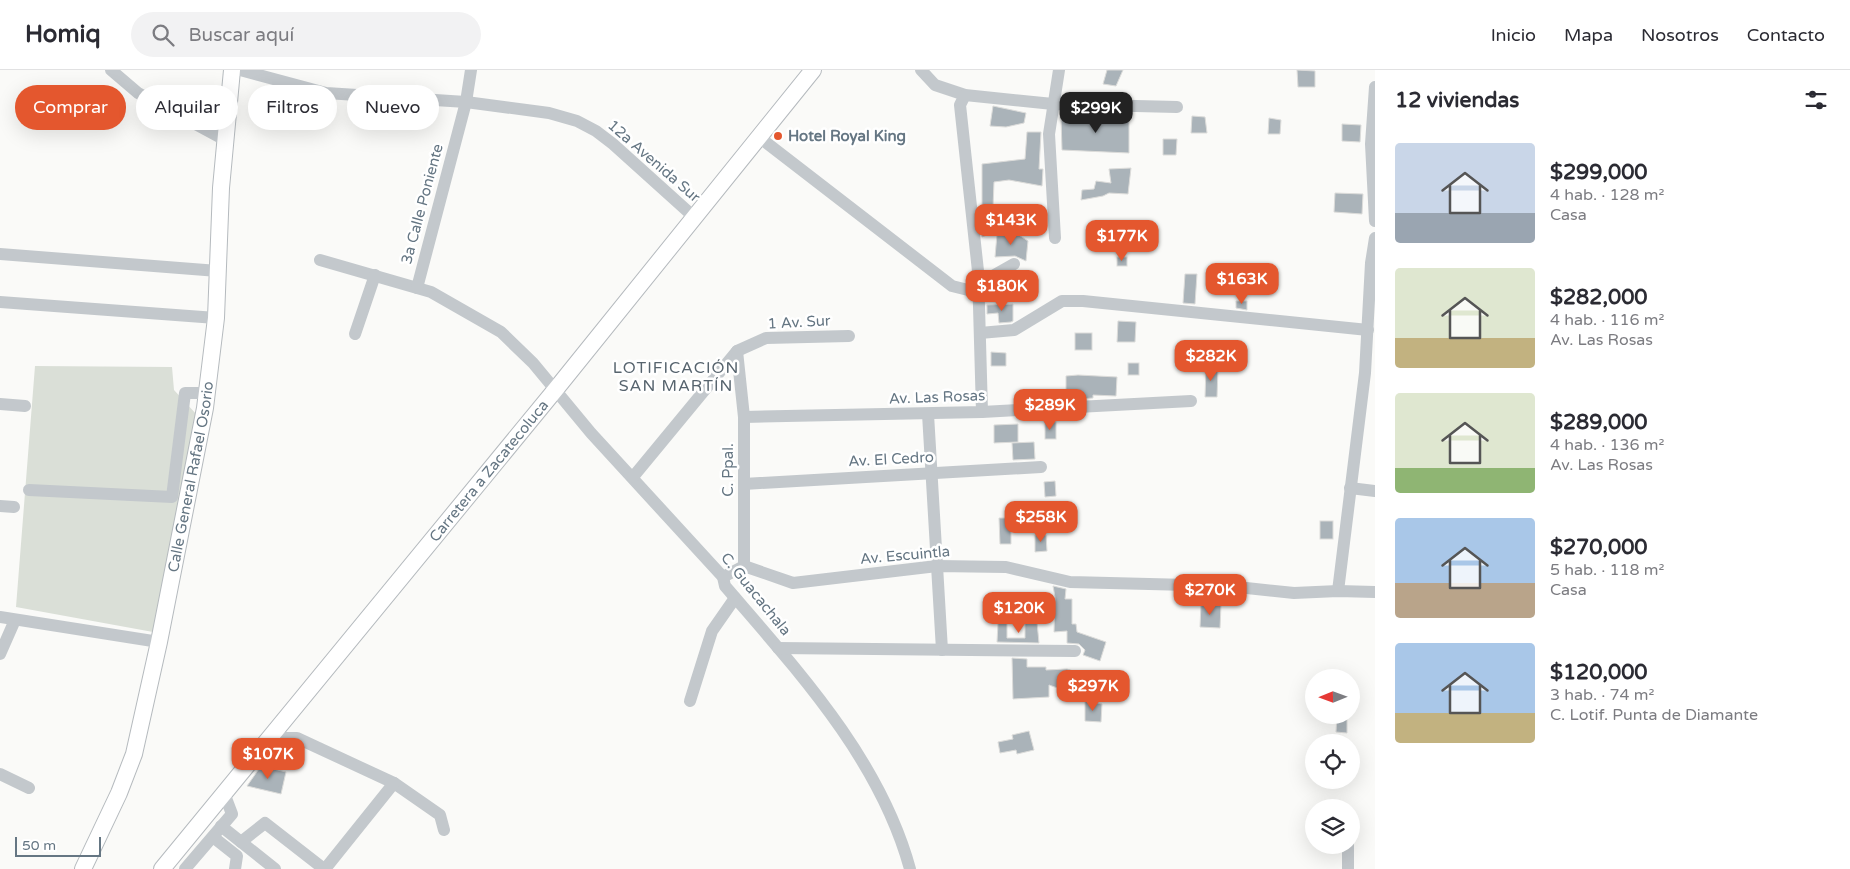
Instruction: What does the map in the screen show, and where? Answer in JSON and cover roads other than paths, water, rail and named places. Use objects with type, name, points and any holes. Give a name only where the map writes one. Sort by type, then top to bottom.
[{"type":"main road","name":"Calle General Rafael Osorio","points":[[83,869],[120,794],[134,754],[159,642],[208,394],[216,318],[225,140],[232,70]]},
{"type":"main road","name":"Carretera a Zacatecoluca","points":[[162,869],[556,389],[813,70]]},
{"type":"street","points":[[111,70],[138,93],[225,140]]},
{"type":"street","name":"12a Avenida Sur","points":[[240,70],[326,93],[466,102],[549,113],[596,131],[694,217]]},
{"type":"street","name":"3a Calle Poniente","points":[[417,288],[466,102],[471,70]]},
{"type":"street","points":[[922,70],[935,85],[965,95],[1053,104],[1177,107]]},
{"type":"street","points":[[1055,238],[1050,134],[1059,70]]},
{"type":"street","points":[[1375,87],[1371,144],[1375,221]]},
{"type":"street","points":[[965,95],[960,105],[978,284],[982,412]]},
{"type":"street","points":[[759,136],[952,286],[968,290],[1014,264]]},
{"type":"street","points":[[1338,591],[1350,488],[1370,375],[1368,330],[1375,238]]},
{"type":"street","points":[[0,254],[218,271]]},
{"type":"street","name":"C. Guacachala","points":[[320,260],[431,292],[501,332],[533,363],[591,433],[723,577],[725,586],[778,648],[861,757],[893,822],[910,869]]},
{"type":"street","points":[[355,334],[376,275]]},
{"type":"street","points":[[980,333],[1014,330],[1062,301],[1083,301],[1368,330]]},
{"type":"street","points":[[0,302],[216,318]]},
{"type":"street","name":"1 Av. Sur","points":[[633,477],[737,351],[766,338],[849,336]]},
{"type":"street","name":"C. Ppal.","points":[[737,351],[744,417],[744,566]]},
{"type":"street","points":[[29,490],[172,497],[185,393],[208,394]]},
{"type":"street","name":"Av. Las Rosas","points":[[744,417],[928,414],[1190,401]]},
{"type":"street","points":[[0,404],[25,406]]},
{"type":"street","points":[[928,414],[942,650]]},
{"type":"street","name":"Av. El Cedro","points":[[744,484],[1040,468]]},
{"type":"street","points":[[1350,488],[1375,491]]},
{"type":"street","points":[[0,506],[14,507]]},
{"type":"street","points":[[723,577],[744,566]]},
{"type":"street","name":"Av. Escuintla","points":[[744,566],[793,583],[937,566],[1006,567],[1070,582],[1228,586],[1294,594],[1338,591],[1375,592]]},
{"type":"street","points":[[690,701],[712,631],[736,598]]},
{"type":"street","points":[[0,617],[159,642]]},
{"type":"street","points":[[0,654],[15,620]]},
{"type":"street","points":[[778,648],[1075,652]]},
{"type":"street","points":[[268,738],[297,738],[394,783],[440,815],[444,830]]},
{"type":"street","points":[[0,774],[28,788]]},
{"type":"street","points":[[241,842],[265,823],[325,869],[394,783]]},
{"type":"street","points":[[185,869],[232,814],[224,793]]},
{"type":"street","points":[[222,826],[275,869]]},
{"type":"street","points":[[213,837],[237,856],[235,869]]},
{"type":"street","points":[[1348,854],[1348,869]]},
{"type":"place","name":"Hotel Royal King","points":[[778,136]]},
{"type":"district","name":"LOTIFICACIÓN SAN MARTÍN","points":[[676,377]]}]
